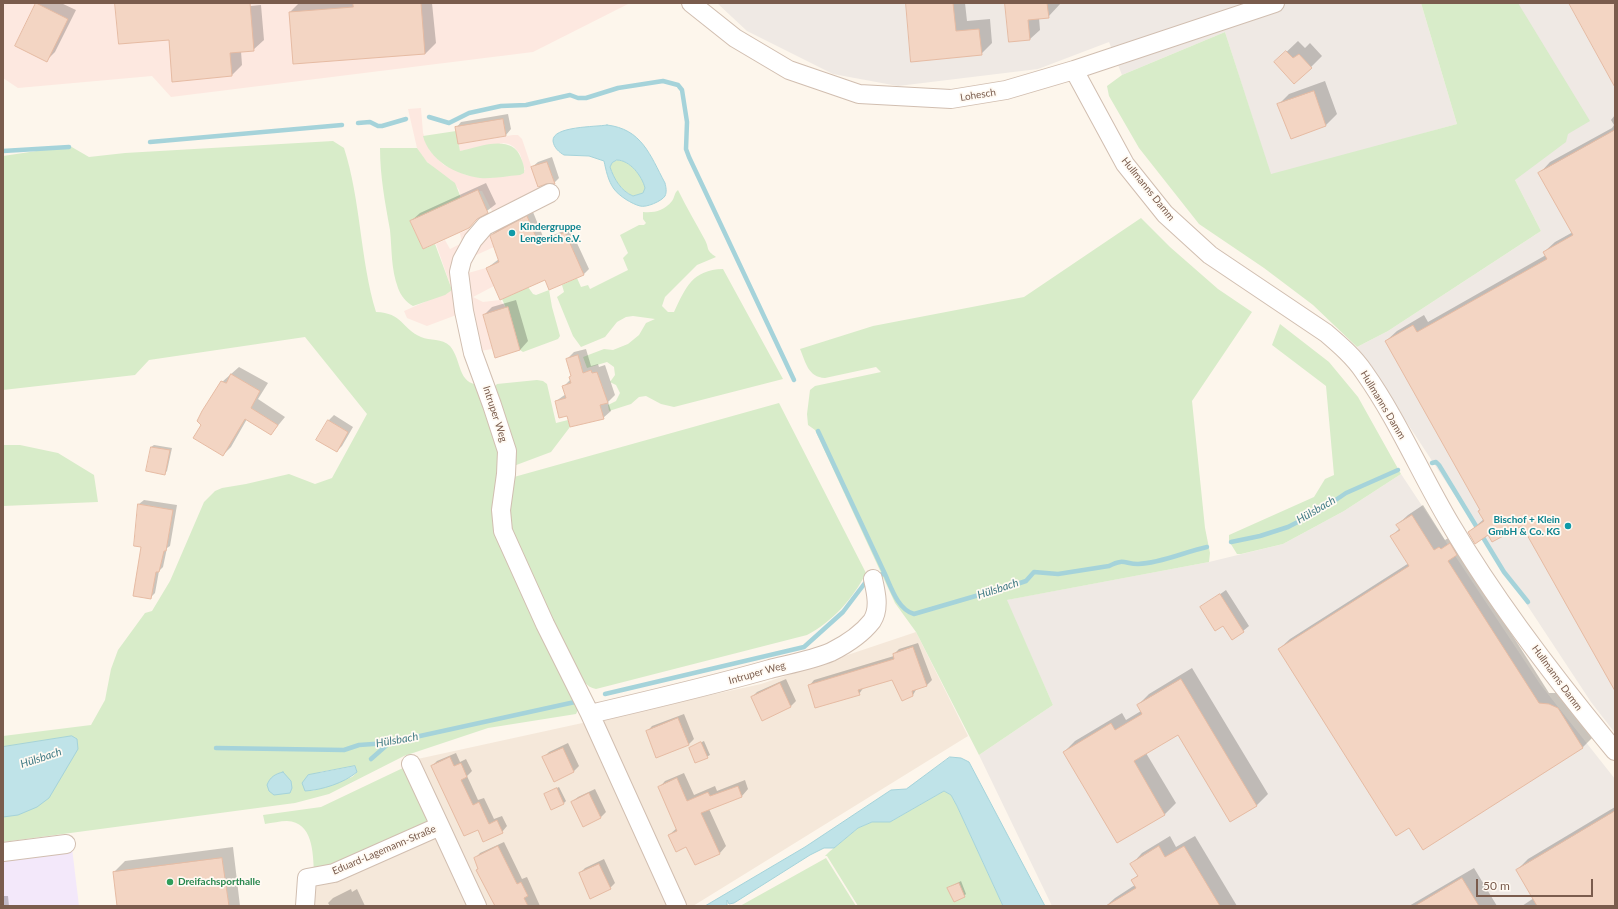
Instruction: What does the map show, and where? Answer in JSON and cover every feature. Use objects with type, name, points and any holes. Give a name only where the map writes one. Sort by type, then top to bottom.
[{"type":"street","name":"Lohesch","points":[[692,3],[735,38],[789,70],[859,94],[951,99],[1006,90],[1074,70],[1246,7],[1275,3]]},
{"type":"street","name":"Hullmanns Damm","points":[[1074,70],[1125,164],[1165,214],[1210,255],[1326,333],[1342,346],[1364,371],[1381,398],[1451,525],[1490,587],[1580,709],[1615,751]]},
{"type":"street","name":"Intruper Weg","points":[[550,193],[485,226],[468,248],[460,272],[464,311],[473,353],[499,423],[506,451],[506,474],[501,510],[503,531],[545,624],[590,714],[677,906]]},
{"type":"street","name":"Intruper Weg","points":[[590,714],[713,685],[830,652],[850,641],[862,632],[873,619],[876,608],[876,595],[873,579]]},
{"type":"street","name":"Eduard-Lagemann-Straße","points":[[411,764],[477,906]]},
{"type":"street","name":"Eduard-Lagemann-Straße","points":[[305,906],[307,878],[334,873],[440,826]]},
{"type":"street","points":[[3,852],[66,844]]},
{"type":"shaded area","points":[[3,3],[630,3],[533,52],[171,97],[152,76],[18,88],[3,78]]},
{"type":"shaded area","points":[[717,3],[1421,3],[1457,124],[1271,176],[1225,32],[1122,75],[1109,42],[1038,69],[898,86],[833,74],[747,31]]},
{"type":"shaded area","points":[[1518,3],[1615,3],[1615,733],[1591,702],[1357,347],[1388,331],[1541,231],[1515,180]]},
{"type":"shaded area","points":[[421,108],[423,133],[430,151],[444,165],[466,175],[490,178],[525,170],[520,154],[509,144],[504,143],[460,151],[458,144],[518,135],[522,139],[540,192],[488,231],[494,247],[474,256],[469,262],[468,273],[486,268],[494,286],[473,297],[483,302],[500,300],[506,308],[483,315],[492,349],[480,351],[459,314],[427,326],[407,318],[404,311],[452,290],[436,244],[445,240],[450,249],[462,243],[460,233],[491,219],[493,213],[482,191],[478,191],[461,198],[459,190],[450,179],[439,173],[423,158],[417,148],[408,109]]},
{"type":"shaded area","points":[[1401,474],[1540,684],[1615,779],[1615,906],[1052,906],[979,755],[1053,705],[1006,600],[1209,562],[1283,544],[1344,511]]},
{"type":"shaded area","points":[[916,632],[968,736],[693,906],[312,906],[311,886],[445,829],[413,760],[761,684]]},
{"type":"shaded area","points":[[72,848],[79,906],[3,906],[3,859]]},
{"type":"green space","points":[[1421,3],[1518,3],[1590,121],[1568,134],[1566,142],[1515,180],[1541,231],[1388,331],[1357,347],[1313,305],[1264,268],[1199,224],[1139,148],[1109,96],[1107,86],[1122,75],[1225,32],[1271,174],[1457,124]]},
{"type":"green space","points":[[456,131],[460,151],[494,144],[503,144],[517,150],[524,167],[524,173],[520,175],[495,178],[480,178],[462,174],[453,170],[437,159],[426,145],[423,136]]},
{"type":"green space","points":[[333,141],[344,148],[350,168],[367,271],[376,312],[392,315],[421,337],[447,343],[454,352],[461,370],[467,380],[473,384],[480,385],[501,454],[498,517],[578,710],[576,714],[488,728],[404,756],[329,794],[295,803],[3,842],[3,736],[91,725],[105,700],[111,669],[118,650],[145,613],[152,611],[170,581],[204,502],[215,491],[222,488],[289,474],[315,484],[332,478],[367,414],[305,337],[149,360],[135,375],[3,390],[3,156],[70,146],[89,157],[125,153]],"holes":[[[355,766],[357,772],[352,777],[312,791],[320,772]]]},
{"type":"green space","points":[[380,148],[417,148],[427,162],[455,183],[461,198],[410,221],[423,249],[435,244],[452,290],[445,295],[413,306],[406,301],[401,294],[394,274],[390,230],[382,179]]},
{"type":"green space","points":[[617,160],[626,163],[635,170],[642,179],[646,188],[643,193],[633,196],[618,184],[610,167],[612,163]]},
{"type":"green space","points":[[678,190],[705,240],[709,251],[716,257],[697,265],[665,297],[662,306],[668,312],[674,312],[682,295],[697,276],[712,270],[723,269],[783,379],[674,407],[661,404],[646,396],[639,397],[631,404],[609,411],[608,405],[616,401],[620,393],[616,385],[610,382],[615,375],[614,367],[607,362],[587,368],[583,357],[604,349],[613,350],[628,344],[639,335],[646,323],[655,319],[633,316],[626,317],[617,322],[605,337],[581,347],[573,336],[557,297],[564,292],[562,285],[577,278],[581,287],[588,285],[590,289],[628,270],[623,258],[628,253],[620,235],[639,225],[644,225],[646,223],[643,219],[643,212],[655,212],[666,207],[672,201]]},
{"type":"green space","points":[[1141,218],[1170,247],[1218,289],[1252,312],[1192,401],[1205,528],[1210,553],[1209,562],[1007,600],[1053,705],[979,755],[916,632],[895,603],[815,430],[808,425],[807,414],[810,390],[815,386],[881,372],[876,367],[825,378],[819,377],[808,368],[800,349],[873,326],[1024,297]]},
{"type":"green space","points":[[528,287],[533,294],[536,295],[549,290],[560,336],[558,339],[523,352],[520,350],[508,307],[506,308],[502,299]]},
{"type":"green space","points":[[1280,324],[1329,362],[1358,397],[1401,474],[1344,511],[1283,544],[1237,554],[1229,541],[1229,535],[1314,497],[1325,479],[1334,475],[1326,386],[1272,345]]},
{"type":"green space","points":[[537,380],[543,381],[547,384],[556,423],[568,420],[570,427],[551,452],[511,467],[493,388],[497,384]]},
{"type":"green space","points":[[779,403],[866,573],[861,583],[848,601],[833,617],[807,635],[596,689],[590,687],[577,672],[508,524],[514,477]]},
{"type":"green space","points":[[3,445],[20,445],[58,453],[94,475],[98,502],[3,506]]},
{"type":"green space","points":[[405,767],[430,818],[426,827],[314,872],[310,840],[302,827],[296,823],[287,821],[265,824],[263,815],[321,807]]},
{"type":"green space","points":[[944,791],[951,795],[957,806],[1003,906],[858,906],[827,856],[825,856],[858,828],[872,822],[890,822]]},
{"type":"green space","points":[[826,858],[856,906],[740,906]]},
{"type":"water","points":[[607,125],[619,127],[629,132],[644,145],[665,183],[666,193],[661,200],[646,206],[640,206],[633,203],[616,192],[606,172],[604,161],[589,156],[564,155],[554,146],[553,141],[559,132],[576,128]],"holes":[[[617,160],[631,166],[638,174],[645,188],[643,193],[633,196],[625,191],[616,180],[610,167],[612,163]]]},
{"type":"water","points":[[72,736],[77,739],[78,749],[49,798],[37,807],[18,815],[3,817],[3,747]]},
{"type":"water","points":[[950,757],[961,758],[969,762],[1045,906],[1003,906],[957,806],[951,795],[944,791],[890,822],[872,822],[858,828],[834,848],[824,848],[810,855],[734,903],[729,904],[727,900],[727,906],[705,906],[805,847],[891,790],[906,789]]},
{"type":"water","points":[[355,766],[357,772],[339,783],[305,791],[302,783],[308,775]]},
{"type":"water","points":[[283,772],[291,781],[292,788],[290,793],[274,795],[269,791],[267,785],[273,776]]},
{"type":"building","points":[[36,3],[68,19],[47,62],[15,46]]},
{"type":"building","points":[[115,3],[250,3],[254,51],[230,53],[232,76],[172,82],[169,40],[119,44]]},
{"type":"building","points":[[353,3],[421,3],[425,54],[293,64],[289,12],[353,7]]},
{"type":"building","points":[[906,3],[953,3],[956,31],[979,29],[982,55],[911,62]]},
{"type":"building","points":[[1005,3],[1047,3],[1049,18],[1028,20],[1030,40],[1009,42]]},
{"type":"building","points":[[1569,3],[1615,3],[1615,87]]},
{"type":"building","points":[[1286,51],[1293,58],[1299,54],[1312,68],[1294,84],[1274,62]]},
{"type":"building","points":[[1314,91],[1326,126],[1291,139],[1277,104]]},
{"type":"building","points":[[503,119],[506,136],[458,144],[455,127]]},
{"type":"building","name":"Bischof + Klein GmbH & Co. KG","points":[[1615,130],[1615,691],[1522,526],[1492,542],[1488,535],[1475,544],[1468,532],[1484,521],[1478,511],[1480,510],[1385,341],[1413,325],[1417,332],[1547,259],[1543,252],[1573,235],[1538,173]]},
{"type":"building","points":[[547,162],[555,184],[546,184],[538,187],[531,167]]},
{"type":"building","points":[[478,190],[488,213],[477,219],[469,228],[423,249],[410,221]]},
{"type":"building","points":[[527,216],[539,244],[565,232],[584,275],[549,290],[545,280],[500,300],[486,268],[499,262],[490,236]]},
{"type":"building","points":[[508,307],[520,350],[495,358],[483,315]]},
{"type":"building","points":[[578,355],[583,373],[591,370],[592,373],[597,372],[608,403],[600,405],[604,419],[570,427],[567,416],[559,418],[555,401],[566,398],[562,386],[571,383],[569,377],[571,376],[566,359]]},
{"type":"building","points":[[231,374],[260,391],[251,408],[278,425],[271,435],[245,419],[223,456],[193,438],[201,425],[197,421],[202,411],[221,381],[226,383]]},
{"type":"building","points":[[328,420],[348,432],[337,452],[316,440]]},
{"type":"building","points":[[151,447],[170,450],[165,475],[146,471]]},
{"type":"building","points":[[138,504],[173,510],[166,551],[164,551],[159,572],[156,572],[151,599],[133,596],[141,547],[134,546]]},
{"type":"building","points":[[1412,515],[1434,550],[1439,547],[1441,549],[1450,543],[1457,555],[1448,561],[1539,703],[1549,704],[1558,708],[1583,748],[1423,850],[1409,828],[1396,836],[1278,649],[1409,566],[1390,536],[1400,530],[1396,525]]},
{"type":"building","points":[[1220,594],[1244,632],[1232,640],[1223,626],[1215,631],[1200,607]]},
{"type":"building","points":[[913,647],[927,686],[912,691],[913,696],[902,701],[892,680],[858,690],[860,695],[815,708],[808,685],[894,659],[893,654]]},
{"type":"building","points":[[1181,679],[1257,806],[1230,822],[1178,735],[1134,761],[1165,815],[1117,843],[1063,752],[1111,723],[1115,730],[1142,714],[1137,705]]},
{"type":"building","points":[[780,683],[791,707],[762,721],[751,697]]},
{"type":"building","points":[[678,718],[689,745],[656,758],[646,731]]},
{"type":"building","points":[[701,742],[708,758],[695,763],[689,748]]},
{"type":"building","points":[[563,748],[574,772],[554,782],[542,757]]},
{"type":"building","points":[[450,757],[454,766],[461,763],[467,777],[461,780],[473,805],[479,802],[489,824],[497,820],[503,833],[483,842],[478,830],[464,836],[431,766]]},
{"type":"building","points":[[677,778],[687,801],[708,792],[710,796],[738,786],[742,797],[701,813],[720,854],[695,865],[686,847],[676,852],[668,835],[677,831],[658,787]]},
{"type":"building","points":[[557,788],[564,804],[551,810],[544,794]]},
{"type":"building","points":[[589,793],[601,818],[583,827],[571,802]]},
{"type":"building","points":[[1615,811],[1615,906],[1537,906],[1516,870]]},
{"type":"building","points":[[498,846],[517,884],[521,882],[528,896],[524,898],[528,906],[495,906],[476,870],[478,869],[474,858]]},
{"type":"building","points":[[1159,846],[1165,857],[1184,846],[1220,906],[1106,906],[1136,888],[1131,880],[1138,876],[1130,864]]},
{"type":"building","name":"Dreifachsporthalle","points":[[222,858],[229,906],[117,906],[113,872]]},
{"type":"building","points":[[599,864],[611,889],[590,899],[579,873]]},
{"type":"building","points":[[1462,878],[1479,906],[1415,906]]},
{"type":"building","points":[[959,883],[965,897],[954,902],[947,888]]},
{"type":"waterway","points":[[429,117],[449,123],[469,113],[501,106],[526,105],[570,95],[578,98],[586,98],[618,88],[663,81],[678,85],[682,90],[687,122],[686,149],[689,157],[794,380]]},
{"type":"waterway","points":[[358,123],[370,122],[378,126],[382,126],[406,119]]},
{"type":"waterway","points":[[150,142],[342,125]]},
{"type":"waterway","points":[[3,151],[69,147]]},
{"type":"waterway","points":[[818,431],[885,574]]},
{"type":"waterway","name":"Hülsbach","points":[[1432,463],[1436,462],[1439,465],[1504,572],[1528,602]]},
{"type":"waterway","name":"Hülsbach","points":[[1231,542],[1260,536],[1288,527],[1321,510],[1346,493],[1398,470]]},
{"type":"waterway","name":"Hülsbach","points":[[878,575],[885,574],[899,603],[908,612],[914,614],[1026,581],[1034,572],[1058,574],[1109,566],[1118,562],[1134,564],[1147,563],[1164,560],[1207,547]]},
{"type":"waterway","name":"Hülsbach","points":[[605,694],[804,647],[843,612],[868,579]]},
{"type":"waterway","name":"Hülsbach","points":[[216,748],[344,750],[359,745],[388,743],[575,702]]},
{"type":"waterway","points":[[371,759],[388,744]]},
{"type":"place","name":"Kindergruppe Lengerich e.V.","points":[[512,233]]},
{"type":"place","name":"Bischof + Klein GmbH & Co. KG","points":[[1568,526]]},
{"type":"place","name":"Dreifachsporthalle","points":[[170,882]]}]
